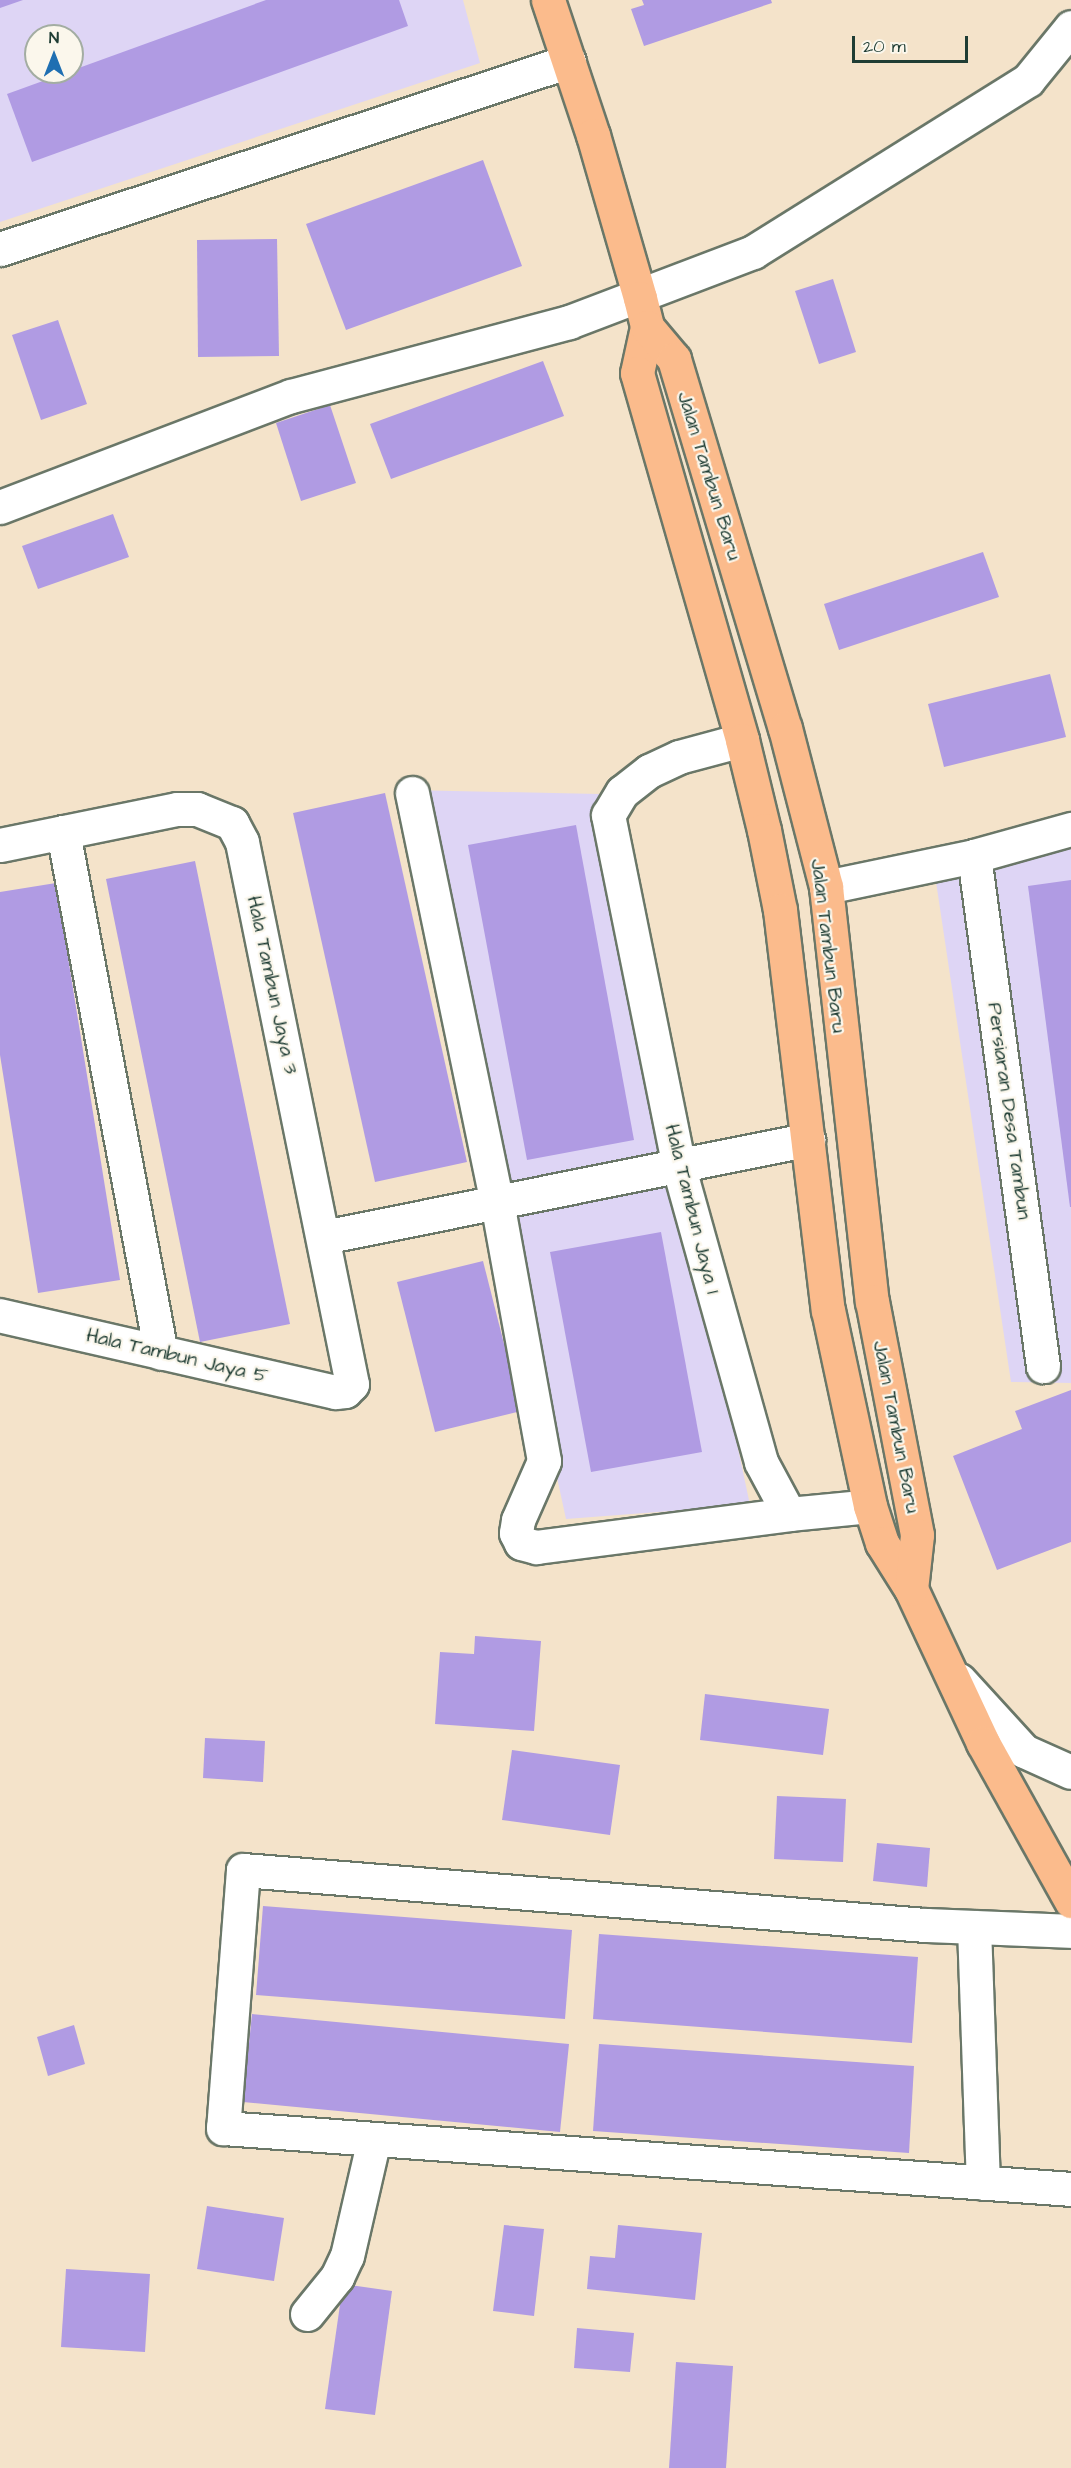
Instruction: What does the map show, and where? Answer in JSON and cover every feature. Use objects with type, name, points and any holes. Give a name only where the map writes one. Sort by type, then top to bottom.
[{"type":"main road","name":"Jalan Tambun Baru","points":[[548,0],[569,61],[643,313],[674,359],[785,728],[826,887],[841,1049],[862,1221],[888,1398],[917,1534],[910,1589]]},
{"type":"main road","name":"Jalan Tambun Baru","points":[[643,313],[637,373],[742,740],[764,830],[780,910],[828,1310],[870,1506],[882,1543],[910,1589],[983,1743],[1071,1901]]},
{"type":"main road","points":[[764,830],[784,855],[826,887]]},
{"type":"main road","points":[[841,1049],[808,1139],[829,1163],[862,1221]]},
{"type":"street","points":[[0,507],[291,396],[569,322],[643,313],[753,252],[1061,58],[1071,27]]},
{"type":"street","points":[[0,249],[569,61]]},
{"type":"street","name":"Hala Tambun Jaya 1","points":[[742,740],[679,757],[649,771],[622,792],[608,815],[679,1168],[761,1462],[789,1514]]},
{"type":"street","points":[[412,793],[497,1202],[544,1461],[518,1520],[516,1533],[521,1543],[536,1547],[789,1514],[870,1506]]},
{"type":"street","name":"Hala Tambun Jaya 3","points":[[0,845],[177,809],[197,809],[232,823],[242,843],[324,1237],[352,1384]]},
{"type":"street","points":[[826,887],[974,856],[1071,829]]},
{"type":"street","points":[[63,832],[160,1353]]},
{"type":"street","name":"Persiaran Desa Tambun","points":[[974,856],[1043,1366]]},
{"type":"street","points":[[324,1237],[679,1168],[808,1139]]},
{"type":"street","name":"Hala Tambun Jaya 5","points":[[0,1315],[335,1392],[345,1391],[352,1384]]},
{"type":"street","points":[[948,1668],[1024,1751],[1071,1772]]},
{"type":"street","points":[[1071,1931],[974,1927],[243,1870],[223,2128],[1071,2189]]},
{"type":"street","points":[[974,1927],[983,2183]]},
{"type":"street","points":[[307,2314],[337,2277],[347,2256],[374,2139]]},
{"type":"shaded area","points":[[0,0],[463,0],[480,63],[0,222]]},
{"type":"shaded area","points":[[408,790],[599,794],[750,1505],[566,1519]]},
{"type":"shaded area","points":[[1071,820],[1071,1383],[1011,1382],[932,855]]},
{"type":"building","points":[[0,0],[23,0],[0,8]]},
{"type":"building","points":[[266,0],[399,0],[408,26],[32,162],[7,94],[35,84],[84,84],[84,66]]},
{"type":"building","points":[[642,0],[771,0],[772,3],[644,46],[631,9],[644,5]]},
{"type":"building","points":[[483,160],[522,266],[346,330],[306,224]]},
{"type":"building","points":[[277,239],[279,356],[198,357],[197,240]]},
{"type":"building","points":[[833,279],[856,352],[819,364],[795,291]]},
{"type":"building","points":[[58,320],[87,404],[41,420],[12,335]]},
{"type":"building","points":[[543,361],[564,416],[391,479],[370,424]]},
{"type":"building","points":[[330,405],[356,483],[301,501],[276,423]]},
{"type":"building","points":[[113,514],[129,557],[38,589],[22,546]]},
{"type":"building","points":[[983,552],[999,597],[839,650],[824,604]]},
{"type":"building","points":[[1050,674],[1066,737],[944,767],[928,704]]},
{"type":"building","points":[[385,793],[467,1162],[375,1182],[293,813]]},
{"type":"building","points":[[576,825],[634,1140],[527,1160],[468,845]]},
{"type":"building","points":[[195,861],[290,1324],[200,1342],[106,879]]},
{"type":"building","points":[[1071,880],[1071,1207],[1070,1207],[1028,886]]},
{"type":"building","points":[[56,883],[120,1280],[38,1293],[0,1055],[0,892]]},
{"type":"building","points":[[661,1232],[702,1452],[591,1472],[550,1252]]},
{"type":"building","points":[[483,1261],[521,1411],[435,1432],[397,1282]]},
{"type":"building","points":[[1071,1390],[1071,1542],[997,1570],[953,1456],[1022,1429],[1015,1411]]},
{"type":"building","points":[[475,1636],[541,1641],[534,1731],[435,1724],[440,1652],[474,1654]]},
{"type":"building","points":[[705,1694],[829,1709],[823,1755],[700,1740]]},
{"type":"building","points":[[205,1738],[265,1741],[263,1782],[203,1778]]},
{"type":"building","points":[[512,1750],[620,1765],[610,1835],[502,1820]]},
{"type":"building","points":[[777,1796],[846,1799],[843,1862],[774,1859]]},
{"type":"building","points":[[877,1843],[930,1848],[927,1887],[873,1881]]},
{"type":"building","points":[[263,1906],[572,1930],[565,2019],[256,1995]]},
{"type":"building","points":[[599,1934],[918,1957],[912,2043],[593,2019]]},
{"type":"building","points":[[252,2014],[569,2044],[560,2132],[243,2102]]},
{"type":"building","points":[[74,2025],[85,2064],[48,2076],[37,2037]]},
{"type":"building","points":[[599,2044],[914,2066],[909,2153],[593,2131]]},
{"type":"building","points":[[207,2206],[284,2218],[274,2281],[197,2269]]},
{"type":"building","points":[[504,2225],[544,2229],[534,2316],[493,2311]]},
{"type":"building","points":[[618,2225],[702,2233],[695,2300],[587,2289],[590,2256],[615,2258]]},
{"type":"building","points":[[66,2269],[150,2274],[145,2352],[61,2347]]},
{"type":"building","points":[[343,2284],[392,2291],[375,2415],[325,2409]]},
{"type":"building","points":[[577,2328],[634,2333],[630,2372],[574,2368]]},
{"type":"building","points":[[676,2362],[733,2366],[726,2468],[669,2468]]}]
